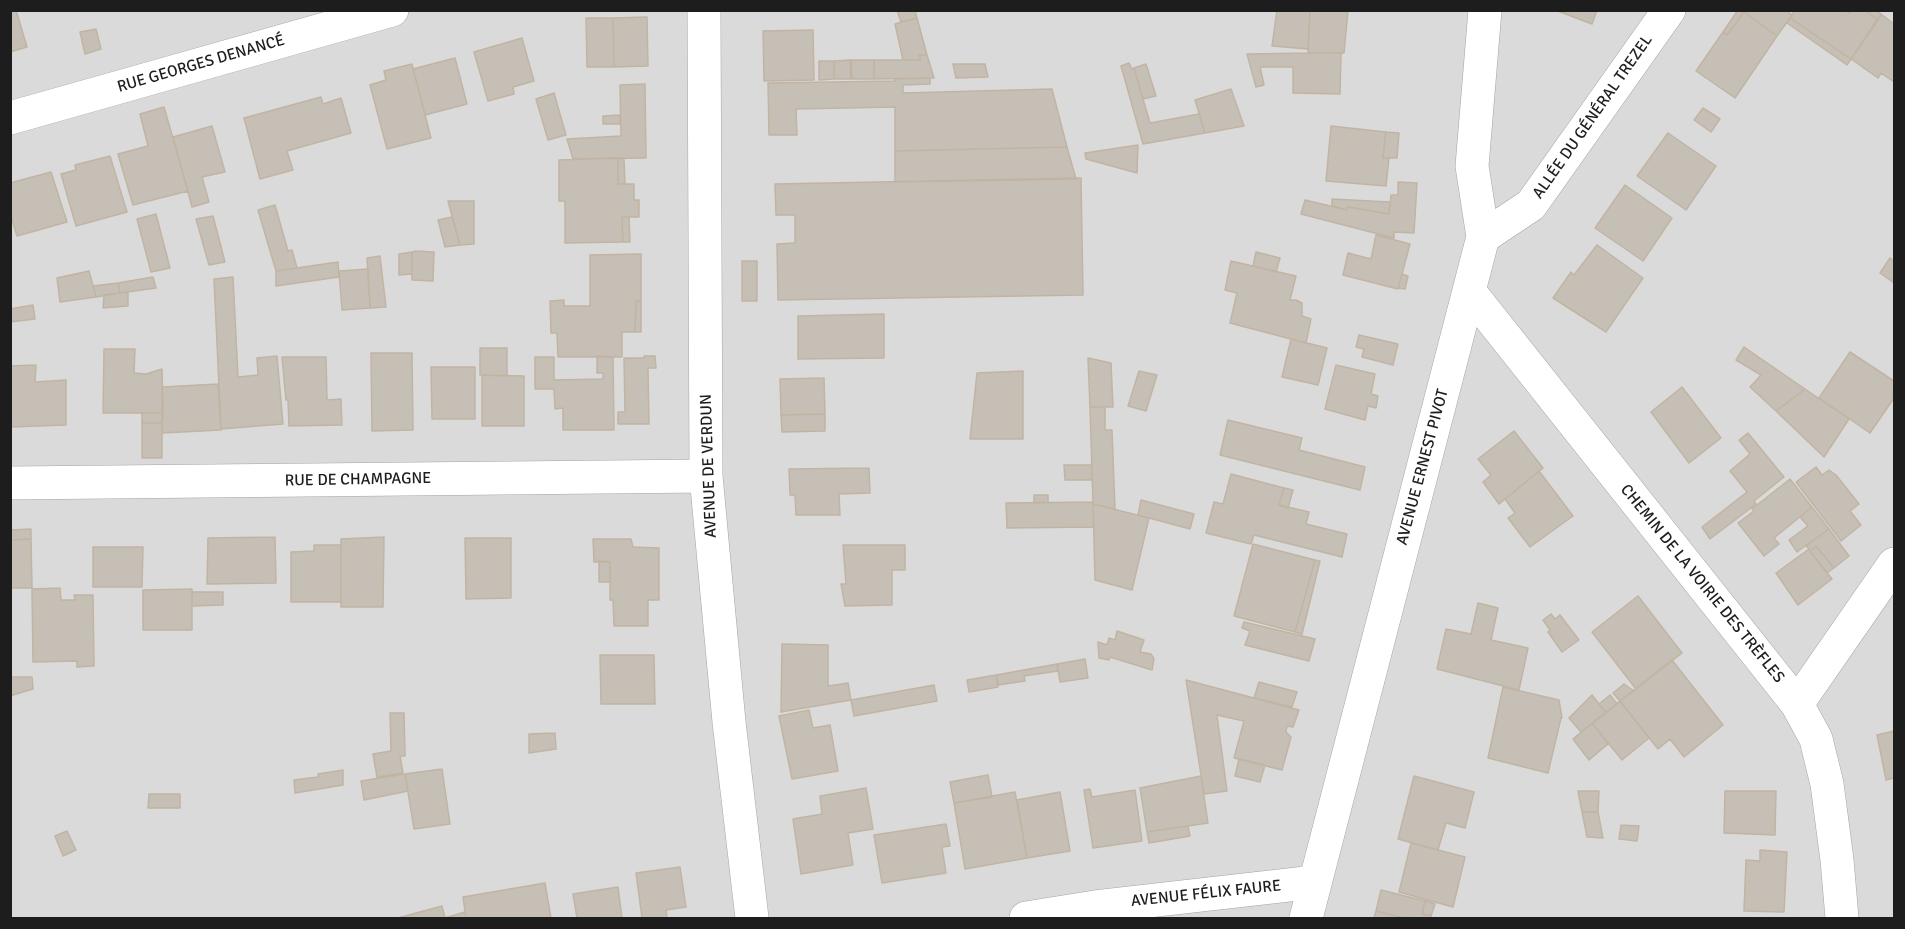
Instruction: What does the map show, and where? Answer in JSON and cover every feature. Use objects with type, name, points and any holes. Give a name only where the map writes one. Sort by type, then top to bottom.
[{"type":"street","name":"RUE GEORGES DENANCÉ","points":[[10,118],[392,10]]},
{"type":"street","name":"AVENUE DE VERDUN","points":[[704,10],[706,476],[729,722],[752,918]]},
{"type":"street","name":"AVENUE ERNEST PIVOT","points":[[1306,918],[1483,237],[1472,166],[1485,10]]},
{"type":"street","name":"ALLÉE DU GÉNÉRAL TREZEL","points":[[1483,237],[1531,205],[1669,10]]},
{"type":"street","name":"CHEMIN DE LA VOIRIE DES TRÈFLES","points":[[1469,291],[1797,704],[1816,739],[1827,784],[1842,918]]},
{"type":"street","name":"RUE DE CHAMPAGNE","points":[[10,483],[706,476]]},
{"type":"street","points":[[1797,704],[1894,564]]},
{"type":"street","name":"AVENUE FÉLIX FAURE","points":[[1026,918],[1095,907],[1315,882]]},
{"type":"shaded area","points":[[11,11],[1894,11],[1894,918],[11,918]]},
{"type":"building","points":[[10,10],[16,10],[27,47],[10,52]]},
{"type":"building","points":[[897,10],[915,10],[917,18],[901,22]]},
{"type":"building","points":[[1277,10],[1310,10],[1308,49],[1272,46]]},
{"type":"building","points":[[1310,10],[1348,10],[1344,53],[1308,53]]},
{"type":"building","points":[[1555,10],[1597,10],[1592,24]]},
{"type":"building","points":[[1738,10],[1744,12],[1727,35],[1723,32]]},
{"type":"building","points":[[1741,10],[1786,10],[1792,15],[1777,36]]},
{"type":"building","points":[[1795,10],[1846,10],[1849,13],[1850,10],[1865,10],[1878,20],[1851,59],[1790,18]]},
{"type":"building","points":[[1865,10],[1876,10],[1881,14],[1878,20]]},
{"type":"building","points":[[1744,12],[1777,36],[1735,98],[1696,71],[1723,32],[1727,35]]},
{"type":"building","points":[[1881,14],[1894,24],[1894,82],[1881,73],[1878,78],[1851,59]]},
{"type":"building","points":[[647,17],[648,66],[614,67],[613,18]]},
{"type":"building","points":[[586,18],[613,18],[614,67],[587,67]]},
{"type":"building","points":[[917,18],[927,55],[919,55],[921,60],[903,60],[895,24]]},
{"type":"building","points":[[1790,18],[1851,59],[1847,65],[1787,23]]},
{"type":"building","points":[[96,29],[101,49],[85,54],[80,32]]},
{"type":"building","points":[[813,30],[814,80],[764,81],[763,31]]},
{"type":"building","points":[[522,38],[534,81],[513,87],[514,94],[488,101],[474,52]]},
{"type":"building","points":[[1341,53],[1340,94],[1293,93],[1293,67],[1260,67],[1264,85],[1256,87],[1247,54]]},
{"type":"building","points":[[919,55],[927,55],[934,78],[874,79],[874,60],[921,60]]},
{"type":"building","points":[[455,58],[467,104],[425,115],[413,69]]},
{"type":"building","points":[[850,60],[851,79],[834,79],[834,61]]},
{"type":"building","points":[[851,60],[874,60],[874,79],[852,79]]},
{"type":"building","points":[[819,61],[834,61],[834,79],[819,80]]},
{"type":"building","points":[[1129,63],[1132,69],[1134,68],[1150,123],[1199,114],[1205,133],[1143,144],[1121,66]]},
{"type":"building","points":[[412,64],[431,138],[387,149],[370,85],[386,80],[384,71]]},
{"type":"building","points":[[953,64],[985,64],[988,77],[956,78]]},
{"type":"building","points":[[1146,64],[1156,96],[1143,99],[1134,68]]},
{"type":"building","points":[[930,78],[930,84],[903,85],[903,93],[1052,89],[1067,147],[895,151],[895,107],[796,109],[797,135],[769,135],[768,83],[895,81],[895,79]]},
{"type":"building","points":[[645,84],[646,158],[573,159],[567,139],[621,136],[620,85]]},
{"type":"building","points":[[1231,89],[1244,126],[1205,133],[1195,100]]},
{"type":"building","points":[[554,93],[566,135],[548,140],[536,99]]},
{"type":"building","points":[[321,97],[323,104],[341,98],[351,133],[287,151],[293,170],[260,179],[244,118]]},
{"type":"building","points":[[164,107],[188,191],[133,205],[118,154],[148,146],[140,114]]},
{"type":"building","points":[[1703,108],[1720,119],[1711,132],[1694,120]]},
{"type":"building","points":[[620,115],[620,124],[603,124],[603,116]]},
{"type":"building","points":[[212,126],[225,172],[202,177],[209,202],[192,207],[173,137]]},
{"type":"building","points":[[1331,126],[1386,132],[1383,158],[1389,158],[1386,186],[1326,181]]},
{"type":"building","points":[[1386,132],[1399,133],[1397,158],[1383,158]]},
{"type":"building","points":[[1668,133],[1716,166],[1686,210],[1637,176]]},
{"type":"building","points":[[1138,145],[1137,173],[1086,159],[1085,153]]},
{"type":"building","points":[[1067,147],[1076,179],[895,182],[895,151]]},
{"type":"building","points":[[110,156],[127,212],[76,226],[61,174],[76,170],[75,165]]},
{"type":"building","points":[[618,158],[618,184],[634,184],[634,200],[639,200],[639,217],[622,217],[623,242],[565,243],[565,201],[559,201],[559,160]]},
{"type":"building","points":[[618,158],[624,159],[625,184],[618,184]]},
{"type":"building","points":[[51,172],[67,222],[17,236],[10,213],[10,183]]},
{"type":"building","points":[[1081,178],[1083,295],[778,300],[777,244],[795,243],[795,215],[776,215],[775,184]]},
{"type":"building","points":[[1398,182],[1417,183],[1414,233],[1394,232],[1394,238],[1301,214],[1305,200],[1347,210],[1348,207],[1389,214],[1391,195],[1398,195]]},
{"type":"building","points":[[1625,185],[1672,218],[1643,261],[1595,228]]},
{"type":"building","points":[[1332,199],[1390,202],[1389,214],[1348,207],[1347,210],[1332,206]]},
{"type":"building","points":[[448,201],[474,201],[474,244],[460,245]]},
{"type":"building","points":[[275,205],[288,251],[292,250],[297,268],[276,271],[258,210]]},
{"type":"building","points":[[156,214],[170,268],[151,272],[137,219]]},
{"type":"building","points":[[213,216],[225,262],[209,265],[196,219]]},
{"type":"building","points":[[452,217],[460,245],[445,247],[438,220]]},
{"type":"building","points":[[622,217],[629,217],[630,242],[623,242]]},
{"type":"building","points":[[1376,235],[1410,244],[1398,289],[1343,275],[1348,253],[1371,259]]},
{"type":"building","points":[[1597,245],[1643,278],[1606,332],[1553,298],[1571,272],[1574,275]]},
{"type":"building","points":[[412,252],[434,252],[433,281],[412,280]]},
{"type":"building","points":[[412,252],[412,274],[399,275],[399,254]]},
{"type":"building","points":[[1256,252],[1280,258],[1276,272],[1253,266]]},
{"type":"building","points":[[641,254],[641,301],[636,301],[635,332],[622,332],[622,357],[558,357],[557,333],[551,333],[550,301],[564,300],[564,306],[590,306],[590,255]]},
{"type":"building","points":[[380,256],[386,307],[370,308],[367,258]]},
{"type":"building","points":[[1890,258],[1894,261],[1894,283],[1880,273]]},
{"type":"building","points":[[742,261],[757,261],[757,301],[742,301]]},
{"type":"building","points":[[1231,261],[1296,276],[1290,300],[1302,303],[1302,316],[1311,319],[1306,343],[1230,323],[1237,293],[1225,290]]},
{"type":"building","points":[[338,262],[339,277],[276,286],[276,271]]},
{"type":"building","points":[[368,269],[370,308],[342,310],[339,271]]},
{"type":"building","points":[[89,271],[96,297],[60,302],[57,278]]},
{"type":"building","points":[[1402,274],[1408,276],[1405,289],[1398,288]]},
{"type":"building","points":[[153,277],[156,288],[120,293],[118,283]]},
{"type":"building","points":[[233,277],[238,377],[258,375],[257,358],[277,356],[283,424],[221,429],[214,279]]},
{"type":"building","points":[[118,283],[120,293],[96,297],[93,286]]},
{"type":"building","points":[[128,292],[128,306],[103,308],[104,295]]},
{"type":"building","points":[[636,301],[641,301],[641,332],[635,332]]},
{"type":"building","points":[[33,305],[35,319],[10,322],[10,309]]},
{"type":"building","points":[[884,314],[884,358],[798,359],[798,316]]},
{"type":"building","points":[[1359,335],[1398,344],[1393,365],[1362,357],[1364,349],[1356,347]]},
{"type":"building","points":[[1291,339],[1327,348],[1318,385],[1282,377]]},
{"type":"building","points":[[1744,347],[1805,389],[1776,411],[1750,387],[1761,375],[1736,360]]},
{"type":"building","points":[[480,348],[507,348],[507,376],[480,375]]},
{"type":"building","points":[[104,349],[135,349],[134,373],[146,374],[162,369],[163,413],[103,413]]},
{"type":"building","points":[[1850,352],[1894,381],[1894,398],[1870,433],[1819,398]]},
{"type":"building","points":[[371,353],[412,353],[413,430],[372,431]]},
{"type":"building","points":[[597,356],[613,357],[614,430],[563,430],[563,408],[555,409],[554,389],[535,389],[535,357],[554,357],[554,380],[603,379],[603,373],[597,373]]},
{"type":"building","points":[[644,356],[655,356],[656,368],[648,368],[649,424],[618,424],[618,412],[625,412],[624,358],[644,358]]},
{"type":"building","points":[[282,357],[326,357],[327,400],[341,399],[342,425],[289,426]]},
{"type":"building","points":[[1088,358],[1111,363],[1113,407],[1090,407]]},
{"type":"building","points":[[36,365],[35,382],[66,380],[66,425],[11,427],[10,366]]},
{"type":"building","points":[[1336,365],[1375,374],[1371,394],[1378,396],[1376,408],[1368,406],[1365,420],[1325,409]]},
{"type":"building","points":[[431,367],[475,367],[475,419],[432,419]]},
{"type":"building","points":[[1023,371],[1023,439],[970,439],[977,373]]},
{"type":"building","points":[[1139,371],[1157,375],[1146,411],[1128,406]]},
{"type":"building","points":[[482,375],[524,376],[524,426],[482,426]]},
{"type":"building","points":[[824,378],[825,414],[781,415],[780,379]]},
{"type":"building","points":[[218,384],[221,430],[162,433],[162,387]]},
{"type":"building","points":[[1682,387],[1721,438],[1689,463],[1651,412]]},
{"type":"building","points":[[1805,389],[1849,419],[1824,457],[1776,411]]},
{"type":"building","points":[[1090,407],[1105,407],[1105,430],[1112,430],[1115,509],[1093,504]]},
{"type":"building","points":[[142,413],[163,413],[162,423],[142,423]]},
{"type":"building","points":[[825,414],[825,431],[782,432],[781,415]]},
{"type":"building","points":[[1228,420],[1302,438],[1299,450],[1365,467],[1360,490],[1220,455]]},
{"type":"building","points":[[142,423],[162,423],[162,458],[142,458]]},
{"type":"building","points":[[1514,431],[1543,468],[1499,504],[1483,482],[1491,475],[1478,459]]},
{"type":"building","points":[[1748,433],[1784,477],[1754,501],[1756,504],[1710,539],[1702,527],[1747,492],[1730,471],[1750,454],[1739,440]]},
{"type":"building","points":[[1064,465],[1092,465],[1092,480],[1065,480]]},
{"type":"building","points":[[1816,467],[1822,475],[1829,470],[1836,475],[1859,504],[1850,511],[1861,525],[1841,541],[1796,482]]},
{"type":"building","points":[[869,468],[870,493],[839,494],[840,515],[796,515],[795,495],[790,495],[789,469]]},
{"type":"building","points":[[1539,471],[1573,516],[1530,547],[1508,518],[1515,513],[1505,499]]},
{"type":"building","points":[[1231,474],[1284,488],[1279,505],[1309,512],[1306,524],[1347,534],[1342,557],[1254,535],[1251,544],[1206,533],[1214,502],[1223,504]]},
{"type":"building","points":[[1790,479],[1812,507],[1774,538],[1779,544],[1764,556],[1738,523]]},
{"type":"building","points":[[1284,488],[1293,490],[1288,508],[1279,505]]},
{"type":"building","points":[[1034,495],[1048,495],[1048,503],[1034,503]]},
{"type":"building","points":[[1141,500],[1194,514],[1190,529],[1138,515]]},
{"type":"building","points":[[1093,502],[1094,527],[1007,528],[1006,503]]},
{"type":"building","points":[[1093,504],[1149,518],[1132,590],[1095,580]]},
{"type":"building","points":[[1812,507],[1829,529],[1797,552],[1789,540],[1808,526],[1800,517]]},
{"type":"building","points":[[31,529],[31,539],[10,540],[10,530]]},
{"type":"building","points":[[1829,529],[1849,556],[1834,568],[1816,546],[1810,551],[1832,579],[1798,605],[1776,573],[1809,549],[1806,546]]},
{"type":"building","points":[[275,537],[276,583],[207,584],[208,538]]},
{"type":"building","points":[[384,537],[383,607],[341,607],[341,539]]},
{"type":"building","points":[[465,538],[511,538],[511,598],[466,599]]},
{"type":"building","points":[[31,539],[32,588],[10,588],[10,540]]},
{"type":"building","points":[[593,539],[631,539],[633,547],[659,548],[659,600],[648,600],[648,626],[614,626],[613,600],[610,600],[610,562],[594,562]]},
{"type":"building","points":[[1253,544],[1315,560],[1295,632],[1234,616]]},
{"type":"building","points":[[314,545],[341,545],[341,602],[291,602],[291,552],[314,551]]},
{"type":"building","points":[[843,545],[905,545],[905,570],[892,570],[892,605],[845,606],[841,584],[846,584]]},
{"type":"building","points":[[1816,546],[1834,568],[1827,573],[1810,551]]},
{"type":"building","points":[[93,547],[143,547],[142,587],[93,587]]},
{"type":"building","points":[[1315,560],[1320,561],[1302,634],[1295,632]]},
{"type":"building","points":[[599,561],[610,562],[610,582],[599,582]]},
{"type":"building","points":[[60,588],[61,600],[75,600],[74,595],[93,595],[94,666],[77,667],[77,661],[33,662],[32,589]]},
{"type":"building","points":[[192,589],[192,630],[143,630],[143,590]]},
{"type":"building","points":[[192,592],[223,592],[223,605],[192,606]]},
{"type":"building","points":[[1638,596],[1682,653],[1636,689],[1592,632]]},
{"type":"building","points":[[1478,603],[1498,608],[1491,640],[1528,648],[1519,690],[1437,669],[1446,629],[1471,634]]},
{"type":"building","points":[[1551,614],[1555,619],[1560,615],[1579,640],[1562,652],[1548,632],[1550,630],[1543,620]]},
{"type":"building","points":[[1244,622],[1315,639],[1309,661],[1245,645],[1250,631],[1242,628]]},
{"type":"building","points":[[1117,631],[1144,640],[1140,652],[1151,654],[1154,659],[1152,670],[1110,657],[1109,660],[1099,658],[1098,642],[1107,645],[1109,638],[1115,640]]},
{"type":"building","points":[[782,644],[828,645],[828,686],[848,683],[851,700],[781,712]]},
{"type":"building","points":[[600,655],[654,655],[655,704],[601,704]]},
{"type":"building","points":[[1085,659],[1088,678],[1060,682],[1057,664]]},
{"type":"building","points":[[1672,660],[1723,725],[1684,757],[1670,739],[1658,749],[1620,701]]},
{"type":"building","points":[[1057,664],[1058,671],[1024,676],[1025,681],[998,685],[996,675]]},
{"type":"building","points":[[996,675],[998,687],[969,692],[967,680]]},
{"type":"building","points":[[10,677],[32,677],[33,689],[10,696]]},
{"type":"building","points":[[1186,680],[1299,710],[1293,727],[1287,726],[1286,732],[1291,737],[1282,770],[1234,758],[1244,721],[1217,715],[1227,791],[1204,794]]},
{"type":"building","points":[[1259,682],[1297,692],[1292,707],[1254,698]]},
{"type":"building","points":[[1624,684],[1634,691],[1620,701],[1613,693]]},
{"type":"building","points":[[934,685],[937,701],[854,716],[851,700]]},
{"type":"building","points":[[1503,687],[1559,700],[1562,718],[1548,773],[1488,758]]},
{"type":"building","points":[[1592,695],[1606,713],[1581,732],[1569,718]]},
{"type":"building","points":[[1610,695],[1617,704],[1606,713],[1599,704]]},
{"type":"building","points":[[1620,701],[1649,738],[1622,760],[1592,723]]},
{"type":"building","points":[[809,710],[813,728],[830,725],[838,771],[792,779],[779,716]]},
{"type":"building","points":[[390,713],[404,713],[405,756],[400,756],[403,773],[377,777],[373,754],[391,751]]},
{"type":"building","points":[[1592,723],[1608,744],[1589,760],[1573,739]]},
{"type":"building","points":[[1894,731],[1894,778],[1886,780],[1877,735]]},
{"type":"building","points":[[555,733],[556,749],[529,753],[529,734]]},
{"type":"building","points":[[1239,759],[1265,765],[1260,782],[1235,776]]},
{"type":"building","points":[[442,769],[450,824],[414,829],[405,774]]},
{"type":"building","points":[[343,770],[343,785],[295,793],[294,780],[318,777],[318,774]]},
{"type":"building","points":[[405,774],[408,791],[364,800],[361,781]]},
{"type":"building","points":[[988,775],[992,797],[954,803],[950,782]]},
{"type":"building","points":[[1201,776],[1208,823],[1147,832],[1140,788]]},
{"type":"building","points":[[1414,776],[1474,792],[1465,828],[1446,823],[1438,850],[1398,839]]},
{"type":"building","points":[[866,788],[873,829],[848,833],[853,865],[801,874],[793,819],[822,814],[820,796]]},
{"type":"building","points":[[1090,789],[1092,797],[1135,790],[1142,841],[1093,848],[1084,790]]},
{"type":"building","points":[[1578,791],[1599,791],[1598,812],[1582,812]]},
{"type":"building","points":[[1725,791],[1776,791],[1775,835],[1724,833]]},
{"type":"building","points":[[1015,792],[1027,858],[965,869],[954,803]]},
{"type":"building","points":[[1060,792],[1070,851],[1027,858],[1017,800]]},
{"type":"building","points":[[149,794],[180,794],[180,808],[148,808]]},
{"type":"building","points":[[1582,812],[1598,812],[1603,838],[1587,837]]},
{"type":"building","points":[[946,824],[950,846],[942,847],[946,873],[882,883],[874,835]]},
{"type":"building","points":[[1621,825],[1639,826],[1637,841],[1619,839]]},
{"type":"building","points":[[1188,826],[1190,836],[1149,843],[1147,832]]},
{"type":"building","points":[[67,831],[76,850],[63,856],[55,836]]},
{"type":"building","points":[[1411,843],[1465,857],[1453,907],[1399,892]]},
{"type":"building","points":[[1760,850],[1787,852],[1784,912],[1744,911],[1746,860],[1760,861]]},
{"type":"building","points":[[680,867],[686,907],[666,910],[667,918],[642,918],[636,873]]},
{"type":"building","points":[[545,883],[551,918],[466,918],[463,897]]},
{"type":"building","points":[[618,887],[622,918],[577,918],[573,894]]},
{"type":"building","points":[[1381,890],[1425,901],[1422,914],[1431,916],[1431,918],[1404,918],[1376,911]]},
{"type":"building","points":[[1425,901],[1435,904],[1431,916],[1422,914]]},
{"type":"building","points":[[442,906],[445,918],[398,918]]},
{"type":"building","points":[[1376,911],[1404,918],[1374,918]]},
{"type":"building","points":[[465,912],[466,918],[445,918]]}]
